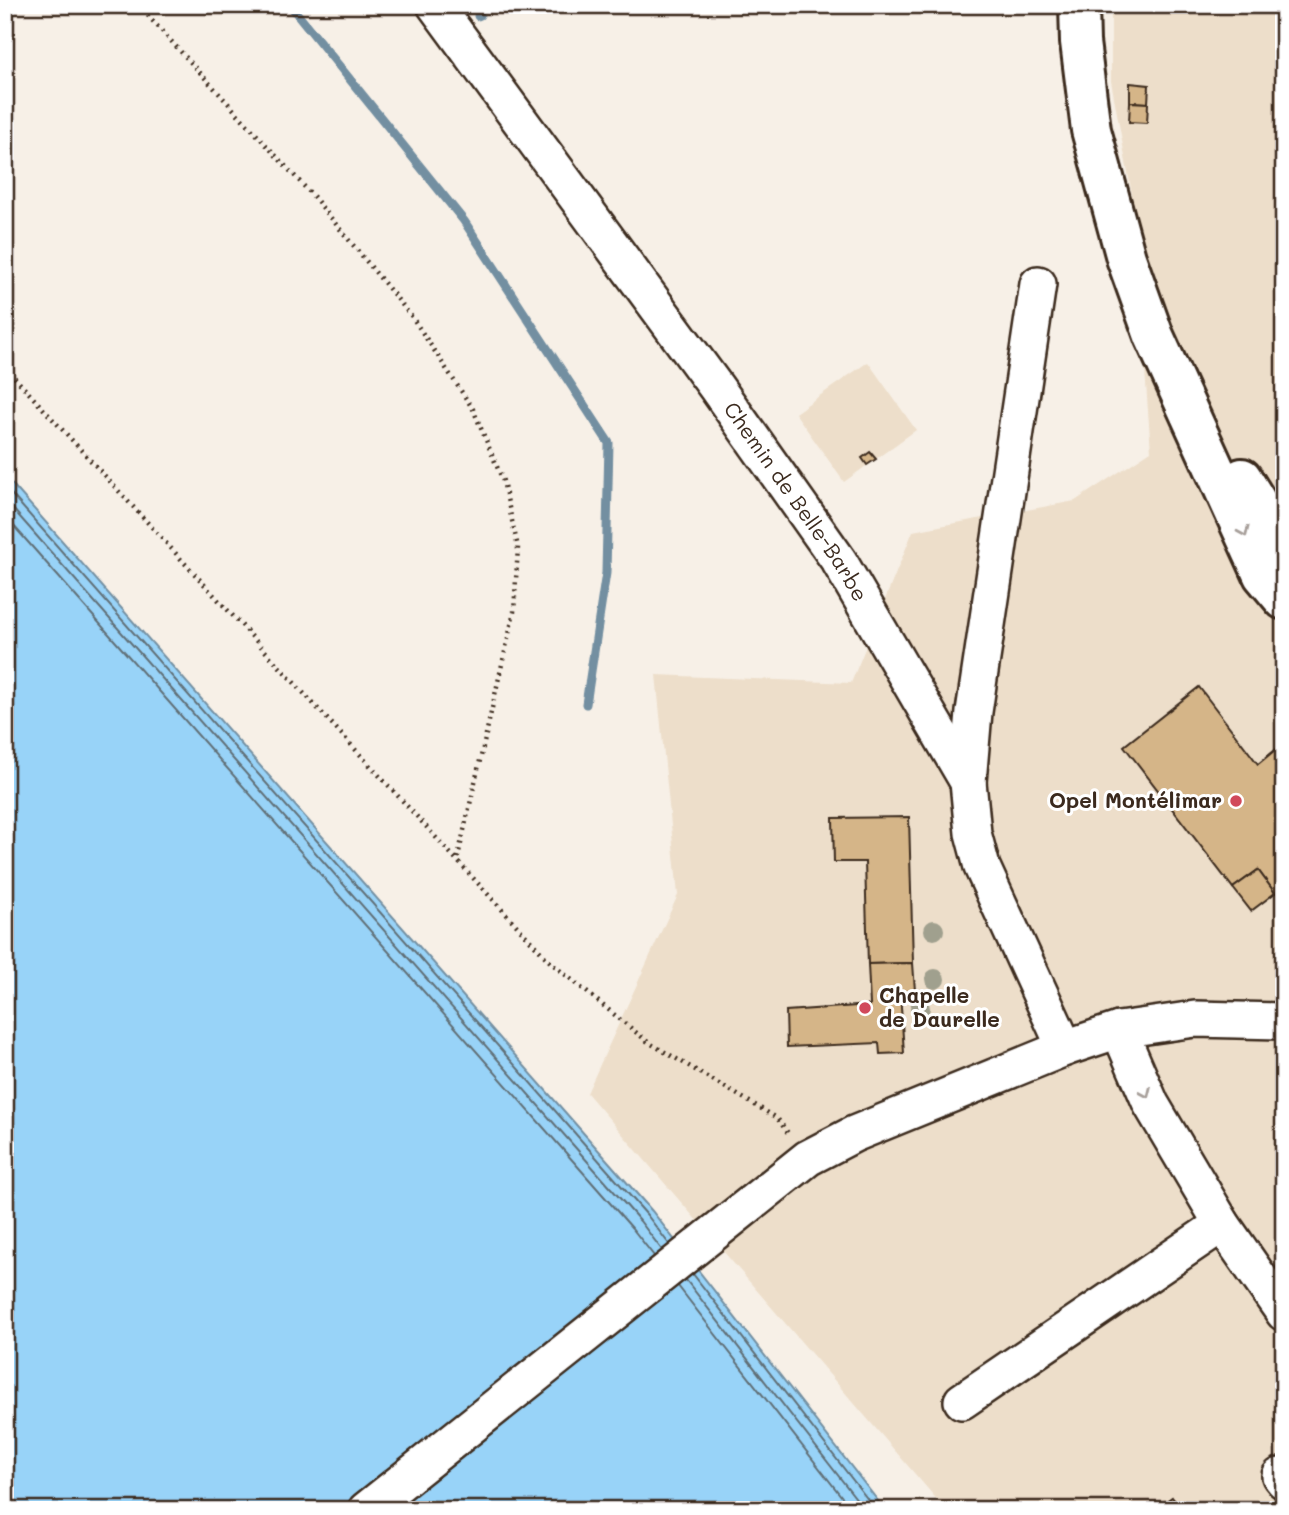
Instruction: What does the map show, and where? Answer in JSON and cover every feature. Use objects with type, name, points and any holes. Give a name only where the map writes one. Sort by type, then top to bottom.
[{"type":"main road","points":[[1079,5],[1080,42],[1091,130],[1126,258],[1154,336],[1263,575],[1284,600]]},
{"type":"main road","points":[[1154,336],[1284,546]]},
{"type":"street","name":"Chemin de Belle-Barbe","points":[[435,5],[700,365],[839,561],[968,782],[973,833],[982,867],[1065,1048]]},
{"type":"street","points":[[968,782],[974,712],[1038,284]]},
{"type":"street","points":[[366,1510],[807,1158],[854,1135],[1065,1048],[1119,1030],[1195,1020],[1284,1021]]},
{"type":"street","points":[[1119,1030],[1151,1104],[1222,1224],[1284,1313]]},
{"type":"street","points":[[962,1401],[1222,1224]]},
{"type":"path","points":[[138,5],[313,196],[412,317],[473,409],[503,481],[518,547],[514,612],[457,860]]},
{"type":"path","points":[[5,367],[551,963],[648,1042],[777,1118],[807,1158]]},
{"type":"shaded area","points":[[1111,5],[1284,5],[1284,1510],[946,1510],[587,1093],[678,895],[656,675],[851,683],[913,531],[1075,501],[1151,451],[1132,195],[1111,81]]},
{"type":"shaded area","points":[[868,362],[916,430],[844,482],[795,413]]},
{"type":"water","points":[[5,476],[652,1211],[885,1510],[5,1510]]},
{"type":"building","points":[[1130,83],[1149,85],[1148,103],[1130,102]]},
{"type":"building","points":[[1130,102],[1148,103],[1147,123],[1129,122]]},
{"type":"building","points":[[870,452],[876,459],[867,465],[862,458]]},
{"type":"building","points":[[1199,687],[1258,764],[1280,746],[1284,750],[1284,887],[1275,893],[1258,870],[1233,888],[1124,746]]},
{"type":"building","points":[[909,817],[913,963],[868,964],[865,862],[834,862],[833,818]]},
{"type":"building","points":[[1258,870],[1275,893],[1251,911],[1233,888]]},
{"type":"building","name":"Chapelle de Daurelle","points":[[913,963],[915,991],[900,992],[904,1053],[880,1054],[879,1043],[787,1047],[786,1011],[870,1005],[868,964]]},
{"type":"building","points":[[1172,1497],[1182,1510],[1154,1510]]},
{"type":"waterway","points":[[290,5],[464,221],[609,443],[606,573],[586,704]]},
{"type":"waterway","points":[[473,5],[480,15],[478,16]]},
{"type":"place","name":"Opel Montélimar","points":[[1236,801]]},
{"type":"place","name":"Chapelle de Daurelle","points":[[865,1008]]}]
